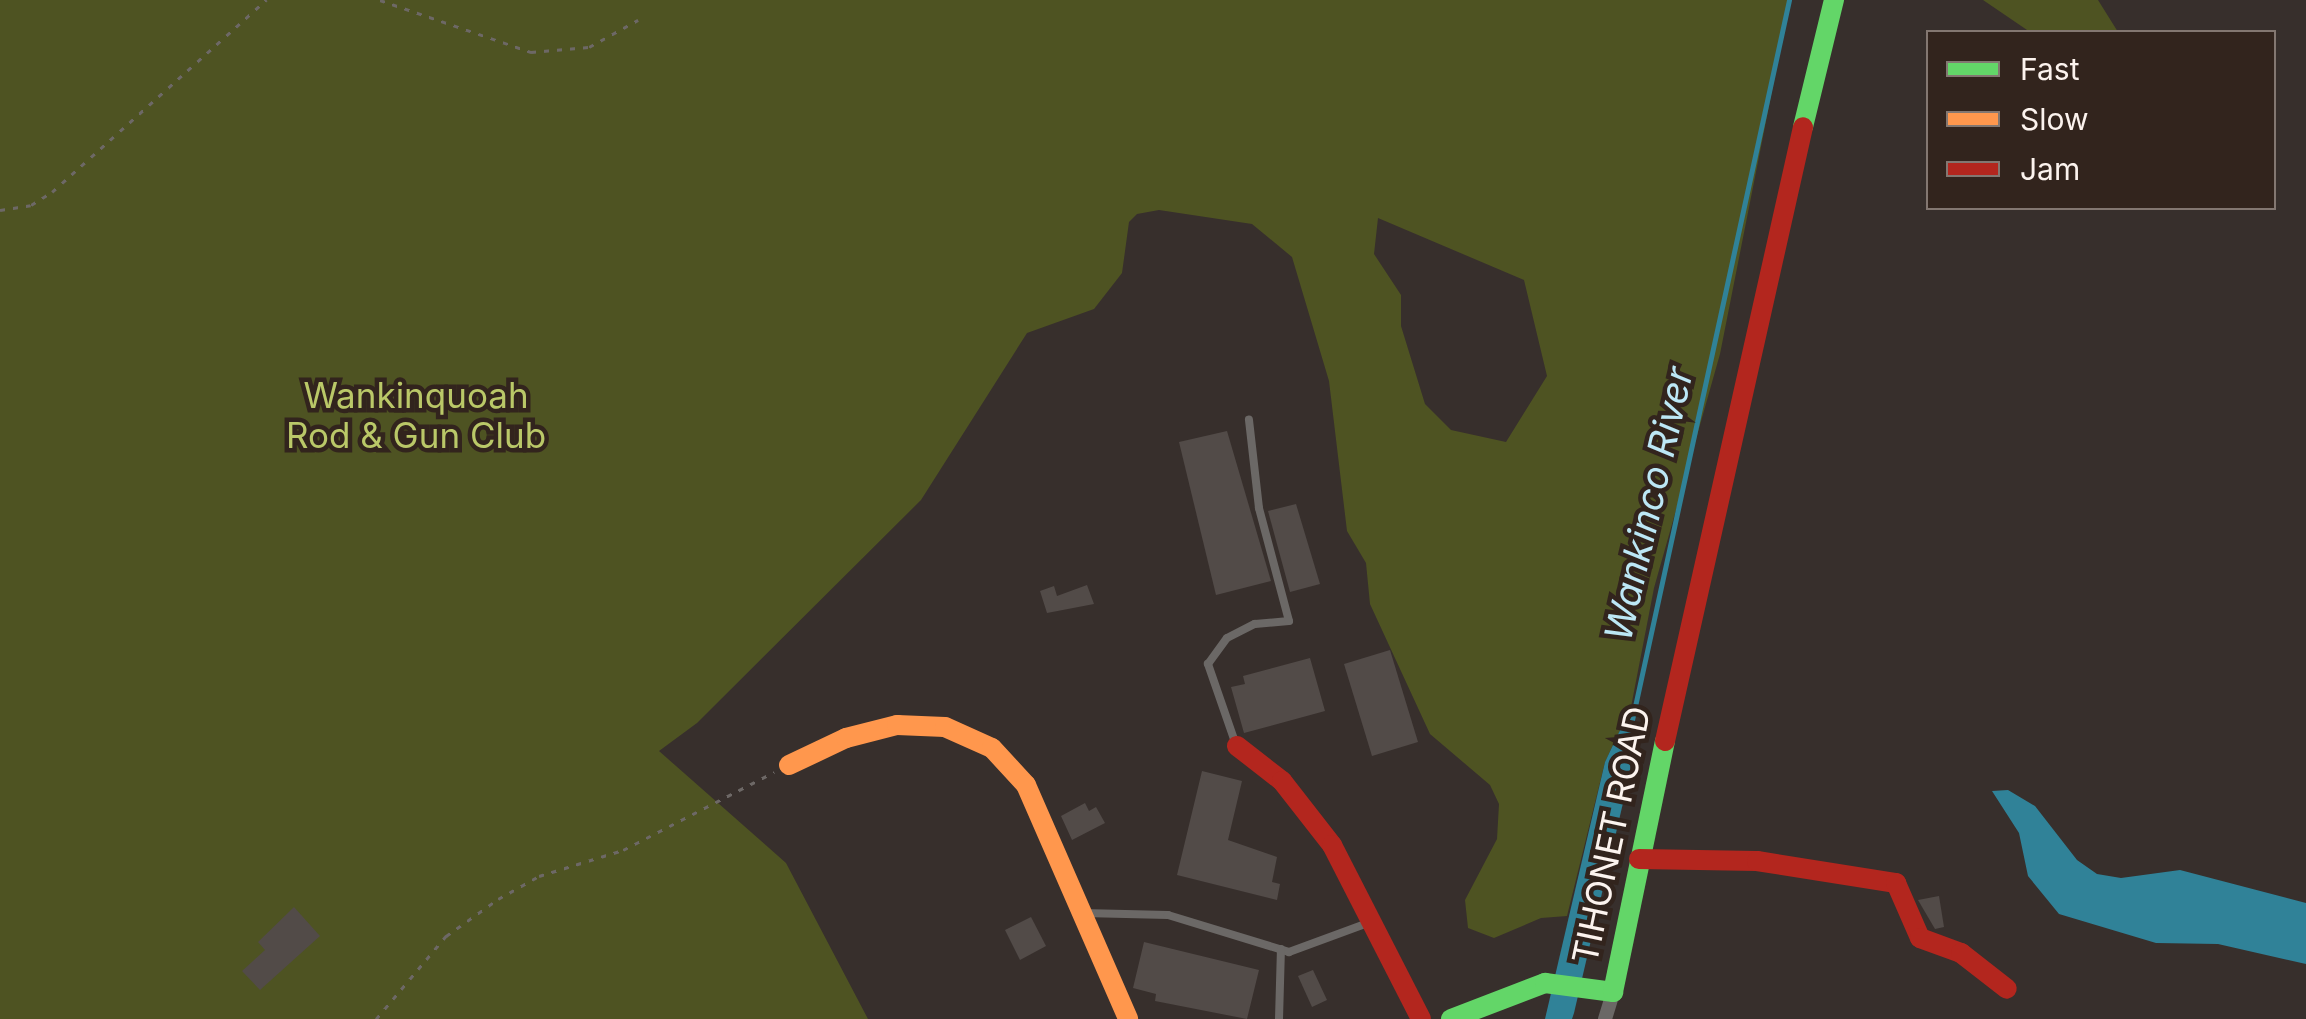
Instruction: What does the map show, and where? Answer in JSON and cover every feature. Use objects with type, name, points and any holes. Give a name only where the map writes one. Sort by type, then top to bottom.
[{"type":"street","name":"TIHONET ROAD","points":[[1451,1019],[1545,983],[1612,992],[1730,432],[1834,0]]},
{"type":"street","points":[[789,765],[846,738],[896,725],[929,724],[971,736],[1009,762],[1026,784],[1128,1019]]},
{"type":"street","points":[[1237,746],[1305,810],[1372,921],[1421,1019]]},
{"type":"street","points":[[1640,859],[1757,862],[1896,882],[1920,938],[1961,953],[2007,988]]},
{"type":"street","points":[[1605,1019],[1612,992]]},
{"type":"lane","points":[[1237,746],[1208,664],[1226,638],[1254,624],[1289,621],[1259,508],[1249,420]]},
{"type":"lane","points":[[1083,913],[1168,914],[1281,950],[1372,921]]},
{"type":"lane","points":[[1279,1019],[1281,950]]},
{"type":"path","points":[[0,210],[31,205],[52,192],[266,0]]},
{"type":"path","points":[[380,0],[531,52],[589,47],[638,20]]},
{"type":"path","points":[[376,1019],[446,936],[498,899],[539,876],[623,850],[789,765]]},
{"type":"green space","name":"Wankinquoah Rod & Gun Club","points":[[0,0],[1790,0],[1720,354],[1654,588],[1631,707],[1605,762],[1567,916],[1541,918],[1494,938],[1468,928],[1465,900],[1497,839],[1499,804],[1490,785],[1430,734],[1370,604],[1366,563],[1347,531],[1329,381],[1292,257],[1252,224],[1159,210],[1137,214],[1129,222],[1122,273],[1094,309],[1027,333],[921,500],[697,723],[659,751],[786,863],[868,1019],[0,1019]],"holes":[[[1378,218],[1524,280],[1547,376],[1506,442],[1451,430],[1425,404],[1401,326],[1401,295],[1374,254]]]},
{"type":"green space","points":[[1983,0],[2098,0],[2117,30],[2027,30]]},
{"type":"water","points":[[1631,707],[1630,773],[1574,1013],[1572,1019],[1545,1019],[1605,762]]},
{"type":"water","points":[[2008,790],[2035,806],[2077,860],[2097,874],[2121,878],[2180,870],[2306,903],[2306,964],[2218,944],[2156,943],[2059,914],[2028,876],[2019,833],[1992,791]]},
{"type":"building","points":[[1227,431],[1271,581],[1216,595],[1179,442]]},
{"type":"building","points":[[1296,504],[1320,584],[1290,592],[1268,511]]},
{"type":"building","points":[[1087,585],[1094,604],[1047,613],[1040,591],[1054,586],[1057,596]]},
{"type":"building","points":[[1390,650],[1418,742],[1372,756],[1344,664]]},
{"type":"building","points":[[1310,658],[1325,711],[1244,733],[1231,687],[1245,684],[1243,676]]},
{"type":"building","points":[[1202,771],[1242,781],[1228,840],[1277,857],[1272,882],[1280,884],[1277,900],[1177,875]]},
{"type":"building","points":[[1085,803],[1089,811],[1096,807],[1105,823],[1072,840],[1061,816]]},
{"type":"building","points":[[1939,896],[1944,927],[1935,929],[1918,900]]},
{"type":"building","points":[[294,907],[320,936],[260,990],[242,971],[265,950],[258,942]]},
{"type":"building","points":[[1031,917],[1046,946],[1020,960],[1005,930]]},
{"type":"building","points":[[1144,942],[1259,970],[1247,1019],[1155,1001],[1156,994],[1133,988]]},
{"type":"building","points":[[1313,970],[1327,1000],[1312,1007],[1298,976]]},
{"type":"waterway","name":"Wankinco River","points":[[1632,720],[1789,0]]},
{"type":"traffic: fast","points":[[1803,127],[1834,0]]},
{"type":"traffic: fast","points":[[1451,1019],[1545,983],[1613,992],[1665,741]]},
{"type":"traffic: slow","points":[[789,765],[846,738],[897,725],[945,727],[992,748],[1026,785],[1128,1019]]},
{"type":"traffic: jam","points":[[1665,741],[1803,127]]},
{"type":"traffic: jam","points":[[1237,746],[1282,781],[1332,845],[1421,1019]]},
{"type":"traffic: jam","points":[[1639,859],[1757,861],[1896,883],[1920,938],[1961,953],[2007,989]]}]
